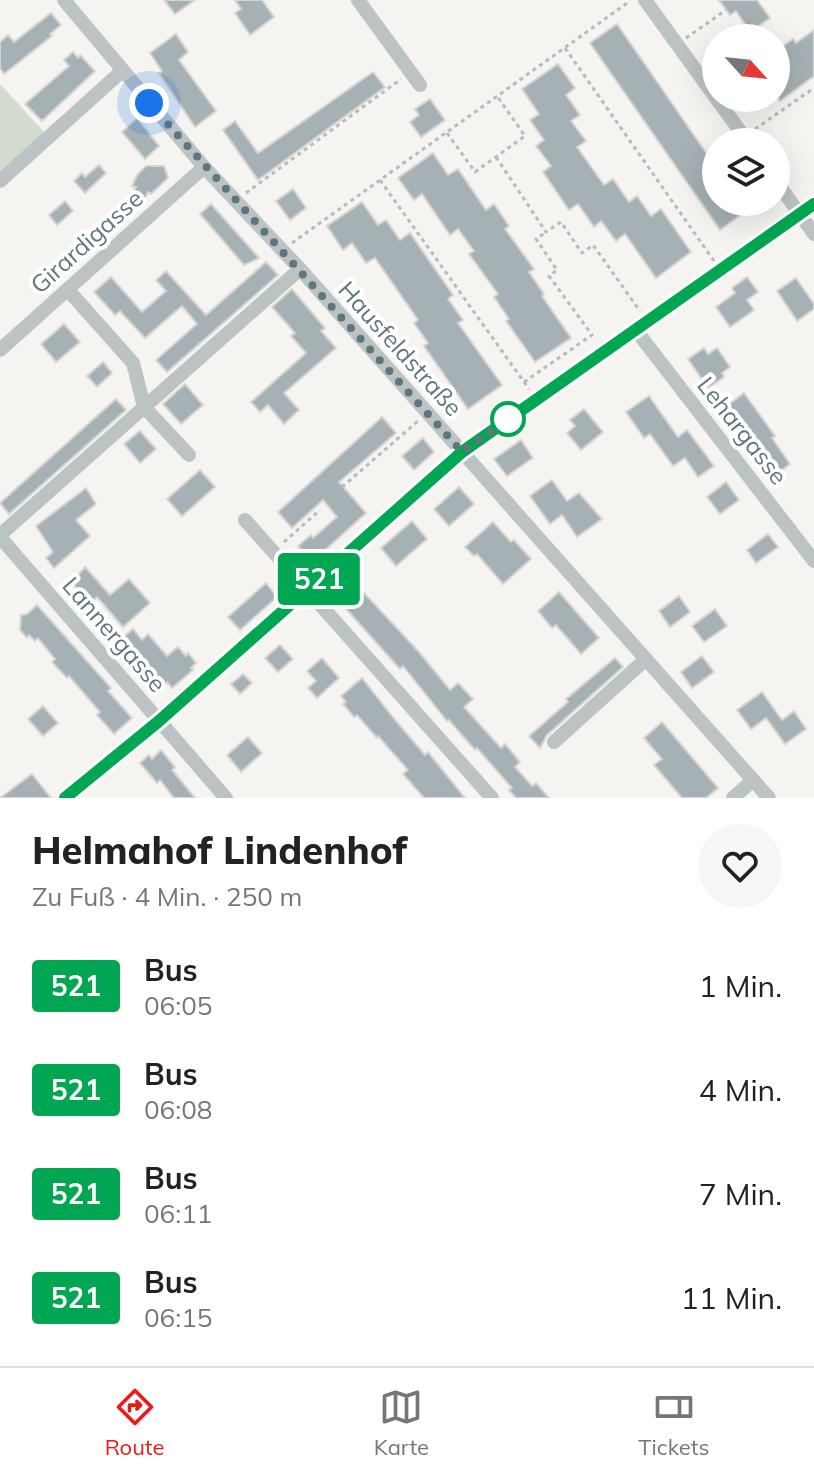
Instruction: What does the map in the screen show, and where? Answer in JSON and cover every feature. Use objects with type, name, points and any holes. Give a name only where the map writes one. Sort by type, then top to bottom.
[{"type":"street","points":[[358,0],[420,85]]},
{"type":"street","points":[[645,0],[702,79]]},
{"type":"street","name":"Hausfeldstraße","points":[[68,1],[122,71],[204,167],[300,269],[769,798]]},
{"type":"street","points":[[0,181],[122,71]]},
{"type":"street","name":"Girardigasse","points":[[0,350],[204,167]]},
{"type":"street","points":[[790,200],[814,234]]},
{"type":"street","points":[[65,798],[159,721],[462,452],[814,204]]},
{"type":"street","points":[[0,536],[300,269]]},
{"type":"street","points":[[68,290],[133,363],[144,407],[189,455]]},
{"type":"street","name":"Lehargasse","points":[[641,325],[814,561]]},
{"type":"street","points":[[245,520],[492,798]]},
{"type":"street","name":"Lannergasse","points":[[0,536],[226,798]]},
{"type":"street","points":[[554,742],[646,659]]},
{"type":"street","points":[[733,798],[753,780]]},
{"type":"path","points":[[282,250],[631,0]]},
{"type":"path","points":[[677,44],[726,10]]},
{"type":"path","points":[[565,48],[720,269]]},
{"type":"path","points":[[236,201],[411,72]]},
{"type":"path","points":[[762,128],[814,88]]},
{"type":"path","points":[[447,133],[475,172],[525,136],[497,96]]},
{"type":"path","points":[[496,157],[546,232]]},
{"type":"path","points":[[380,180],[536,399]]},
{"type":"path","points":[[524,382],[592,335],[549,276],[557,270],[536,239],[561,222],[582,253],[593,245],[641,325]]},
{"type":"path","points":[[342,487],[427,413]]},
{"type":"path","points":[[273,552],[320,510]]},
{"type":"shaded area","points":[[0,84],[45,133],[0,174]]},
{"type":"building","points":[[164,0],[195,0],[175,14]]},
{"type":"building","points":[[235,0],[262,0],[274,17],[250,35],[235,13],[241,9]]},
{"type":"building","points":[[719,0],[757,0],[770,18],[761,24],[745,24],[736,11],[730,15]]},
{"type":"building","points":[[51,13],[61,25],[50,34],[52,36],[4,74],[0,68],[0,42],[8,35],[14,42]]},
{"type":"building","points":[[617,24],[702,147],[702,204],[590,43]]},
{"type":"building","points":[[814,30],[814,76],[790,94],[790,41],[793,39],[796,43]]},
{"type":"building","points":[[176,34],[188,52],[179,60],[216,111],[195,127],[159,73],[162,71],[150,53]]},
{"type":"building","points":[[73,52],[95,71],[42,121],[25,104],[69,66],[64,60]]},
{"type":"building","points":[[558,64],[575,88],[566,95],[580,115],[571,121],[586,141],[577,147],[604,185],[613,179],[629,202],[637,196],[651,216],[661,209],[691,252],[656,278],[625,234],[616,241],[601,221],[594,227],[578,204],[569,210],[543,172],[551,166],[536,146],[544,140],[530,120],[539,114],[522,89]]},
{"type":"building","points":[[373,72],[385,87],[258,180],[223,130],[235,121],[258,153]]},
{"type":"building","points":[[430,99],[445,120],[421,137],[410,122],[419,115],[415,109]]},
{"type":"building","points":[[137,118],[159,146],[145,159],[122,132]]},
{"type":"building","points":[[433,153],[448,175],[458,169],[486,210],[494,204],[509,226],[505,229],[534,269],[529,272],[544,294],[542,296],[571,338],[535,362],[506,321],[509,319],[494,297],[498,294],[469,254],[474,251],[458,229],[450,235],[422,194],[414,200],[398,178]]},
{"type":"building","points":[[99,165],[106,173],[85,193],[74,181],[82,173],[85,177]]},
{"type":"building","points":[[146,166],[164,166],[168,178],[151,194],[148,192],[145,199],[133,194],[136,187],[132,186]]},
{"type":"building","points":[[293,189],[306,208],[290,220],[276,201]]},
{"type":"building","points":[[65,201],[73,211],[57,225],[49,215]]},
{"type":"building","points":[[362,202],[378,225],[386,220],[400,240],[410,233],[453,295],[448,299],[463,320],[458,323],[502,385],[468,409],[424,346],[428,343],[414,323],[418,320],[375,258],[366,263],[352,243],[343,250],[327,226]]},
{"type":"building","points":[[211,204],[259,258],[244,265],[200,214]]},
{"type":"building","points":[[710,216],[739,216],[720,230]]},
{"type":"building","points":[[266,262],[278,275],[167,372],[156,360],[197,324],[182,306],[145,338],[120,311],[115,315],[94,292],[111,277],[142,312],[166,291],[156,280],[166,271],[206,315]]},
{"type":"building","points":[[747,277],[758,292],[747,300],[754,310],[730,327],[716,307],[735,293],[732,288]]},
{"type":"building","points":[[796,278],[814,304],[814,309],[797,321],[777,291]]},
{"type":"building","points":[[292,289],[325,328],[321,331],[336,348],[284,393],[299,410],[284,424],[268,405],[260,412],[251,402],[306,353],[291,336],[295,333],[272,307]]},
{"type":"building","points":[[64,324],[80,342],[56,362],[41,344]]},
{"type":"building","points":[[704,348],[708,354],[717,348],[730,367],[722,373],[724,377],[708,388],[688,359]]},
{"type":"building","points":[[103,362],[112,373],[97,387],[87,376]]},
{"type":"building","points":[[185,384],[203,405],[181,424],[163,404]]},
{"type":"building","points":[[744,393],[775,436],[772,438],[790,464],[772,477],[759,459],[762,456],[751,441],[748,443],[724,408]]},
{"type":"building","points":[[649,396],[678,437],[687,430],[714,466],[698,477],[685,458],[673,466],[650,434],[644,438],[626,412]]},
{"type":"building","points":[[116,399],[126,410],[9,514],[0,503]]},
{"type":"building","points":[[584,409],[603,432],[581,450],[567,433],[575,426],[570,420]]},
{"type":"building","points":[[382,417],[396,433],[339,482],[366,513],[312,562],[298,546],[311,535],[313,538],[337,517],[323,500],[292,528],[278,512]]},
{"type":"building","points":[[140,431],[156,449],[140,463],[124,444]]},
{"type":"building","points":[[423,438],[434,452],[414,470],[402,456]]},
{"type":"building","points":[[521,440],[533,458],[507,476],[494,459]]},
{"type":"building","points":[[200,470],[215,487],[182,516],[167,499]]},
{"type":"building","points":[[552,480],[567,501],[579,493],[602,519],[577,537],[562,515],[550,524],[530,496]]},
{"type":"building","points":[[726,482],[739,500],[720,514],[707,497]]},
{"type":"building","points":[[459,487],[474,504],[449,526],[434,509]]},
{"type":"building","points":[[86,488],[96,504],[76,520],[90,536],[54,568],[46,558],[53,552],[36,526]]},
{"type":"building","points":[[412,521],[427,539],[396,566],[381,548]]},
{"type":"building","points":[[493,522],[531,559],[503,584],[477,554],[474,556],[465,547]]},
{"type":"building","points":[[768,534],[778,547],[756,563],[747,550]]},
{"type":"building","points":[[85,567],[110,595],[129,579],[150,603],[123,627],[97,597],[92,602],[71,583]]},
{"type":"building","points":[[352,580],[450,690],[458,683],[473,699],[464,707],[501,748],[505,744],[520,762],[515,767],[532,786],[536,783],[549,798],[516,798],[509,790],[512,788],[477,748],[475,750],[447,721],[403,666],[400,669],[334,595]]},
{"type":"building","points":[[266,583],[277,597],[240,630],[228,617]]},
{"type":"building","points":[[559,592],[599,638],[581,654],[556,625],[552,628],[538,611]]},
{"type":"building","points":[[679,596],[690,612],[670,627],[659,611]]},
{"type":"building","points":[[37,605],[111,688],[108,691],[132,718],[114,734],[97,715],[100,712],[69,676],[67,678],[52,662],[55,659],[38,638],[35,641],[29,635],[27,638],[20,630],[21,615]]},
{"type":"building","points":[[715,609],[727,626],[704,642],[692,626]]},
{"type":"building","points":[[133,629],[142,640],[148,634],[167,656],[178,647],[186,656],[188,653],[196,663],[191,668],[193,670],[172,688],[167,682],[162,687],[141,666],[137,669],[115,644]]},
{"type":"building","points":[[280,645],[293,659],[278,672],[265,658]]},
{"type":"building","points":[[702,656],[714,672],[692,688],[681,672]]},
{"type":"building","points":[[322,658],[339,678],[317,698],[308,688],[316,681],[307,671]]},
{"type":"building","points":[[615,658],[623,667],[547,735],[540,748],[529,736],[568,702],[566,699]]},
{"type":"building","points":[[243,674],[252,683],[240,694],[231,684]]},
{"type":"building","points":[[362,678],[465,798],[424,798],[403,774],[408,770],[357,715],[354,717],[343,704],[346,702],[341,696]]},
{"type":"building","points":[[762,692],[782,720],[794,711],[806,729],[785,744],[766,718],[751,729],[737,710]]},
{"type":"building","points":[[43,706],[58,723],[43,736],[28,719]]},
{"type":"building","points":[[662,722],[718,788],[706,798],[682,798],[654,765],[662,759],[644,738]]},
{"type":"building","points":[[248,737],[262,753],[241,772],[227,755]]},
{"type":"building","points":[[161,750],[175,767],[172,770],[195,798],[174,798],[160,780],[157,783],[140,763],[149,755],[152,759]]},
{"type":"building","points":[[32,774],[51,798],[0,798]]},
{"type":"bus line","name":"521","points":[[65,798],[159,721],[462,452],[814,204]]},
{"type":"route","points":[[149,103],[462,452],[508,419]]}]
